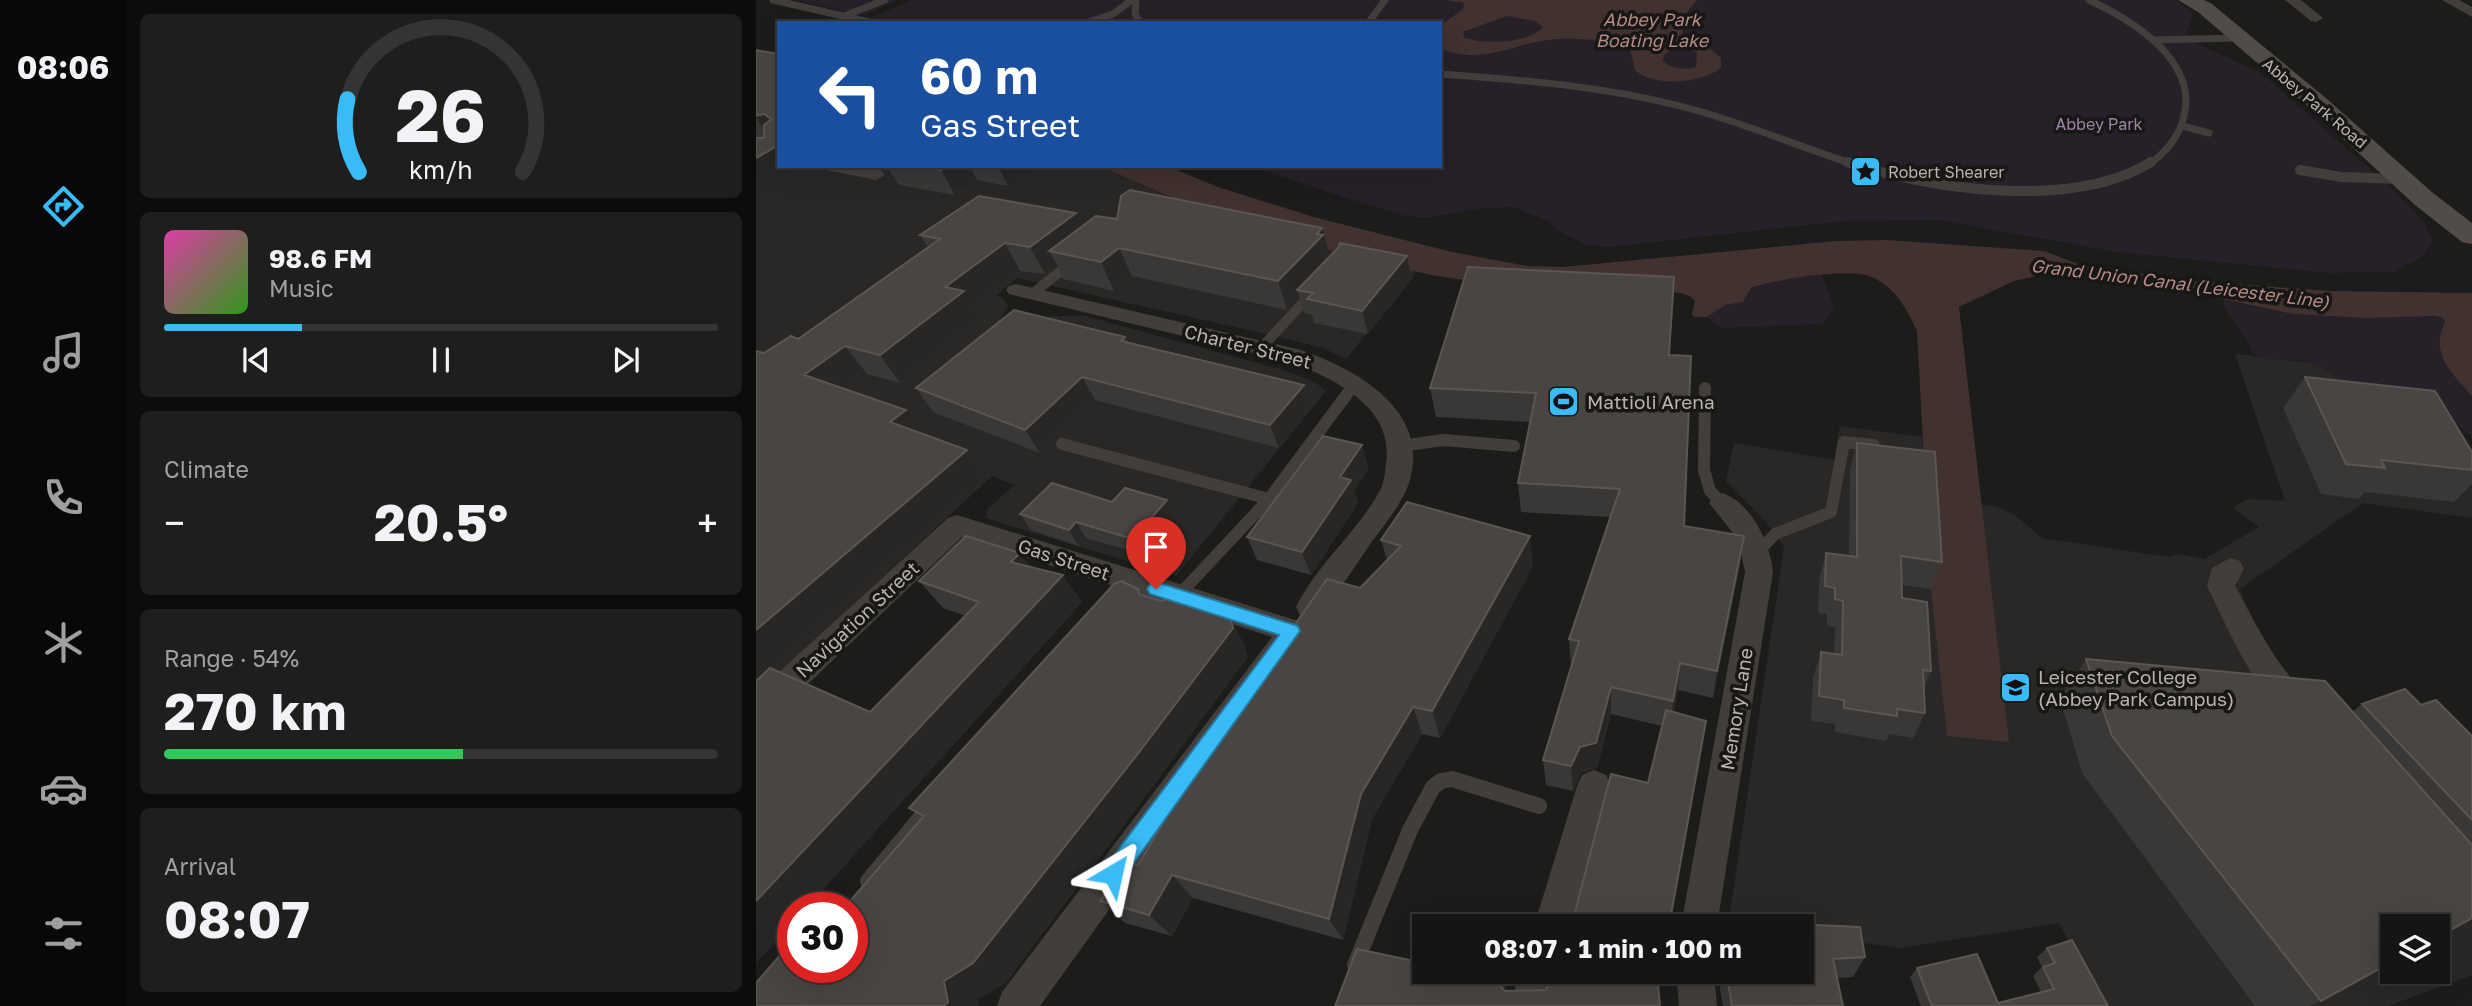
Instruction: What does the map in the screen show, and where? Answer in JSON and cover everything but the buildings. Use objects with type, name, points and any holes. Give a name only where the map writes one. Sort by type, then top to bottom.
[{"type":"main road","name":"Abbey Park Road","points":[[2198,3],[2404,179],[2424,199],[2431,216],[2472,253]]},
{"type":"street","points":[[2292,0],[2316,18]]},
{"type":"street","points":[[2449,0],[2472,13]]},
{"type":"street","points":[[842,168],[876,175]]},
{"type":"street","name":"Charter Street","points":[[1016,1006],[1385,503],[1397,481],[1401,446],[1396,427],[1386,411],[1356,382],[1319,363],[1031,299]]},
{"type":"street","points":[[1722,503],[1739,519],[1758,552]]},
{"type":"street","name":"Gas Street","points":[[957,525],[1116,582],[1178,597],[1292,631]]},
{"type":"street","name":"Navigation Street","points":[[756,713],[957,525]]},
{"type":"street","name":"Memory Lane","points":[[1701,914],[1759,572],[1758,552]]},
{"type":"street","points":[[2230,569],[2222,576],[2221,586],[2249,642],[2275,683],[2315,730]]},
{"type":"street","points":[[1556,914],[1594,786]]},
{"type":"street","points":[[1529,1006],[1535,984]]},
{"type":"street","points":[[1696,984],[1698,1006]]},
{"type":"lane","points":[[773,0],[865,21]]},
{"type":"lane","points":[[843,16],[885,0]]},
{"type":"lane","points":[[1092,21],[1113,14],[1134,0],[1135,14],[1139,21]]},
{"type":"lane","points":[[1369,21],[1385,0]]},
{"type":"lane","points":[[1442,74],[1610,91],[1717,116],[1891,175],[1989,189],[2072,187],[2117,178],[2154,162],[2166,150],[2182,126],[2186,114],[2185,87],[2168,55],[2154,40],[2116,13],[2089,0]]},
{"type":"lane","points":[[2154,40],[2238,38]]},
{"type":"lane","points":[[2182,126],[2209,133]]},
{"type":"lane","points":[[2300,170],[2340,177],[2404,179]]},
{"type":"lane","points":[[1031,299],[1083,254]]},
{"type":"lane","points":[[1261,348],[1321,284]]},
{"type":"lane","points":[[1178,597],[1269,499],[1356,382]]},
{"type":"lane","points":[[1705,388],[1704,470],[1710,491],[1722,503]]},
{"type":"lane","points":[[1401,446],[1443,440],[1514,446]]},
{"type":"lane","points":[[1758,552],[1775,534],[1832,512],[1844,442],[1885,447]]},
{"type":"lane","points":[[1062,444],[1269,499]]},
{"type":"lane","points":[[1349,980],[1410,830],[1433,787],[1441,781],[1452,779],[1539,806]]},
{"type":"lane","points":[[859,892],[943,791]]},
{"type":"shaded area","points":[[756,133],[777,163],[777,168],[1104,168],[1184,204],[1313,246],[1417,271],[1346,359],[1323,348],[1292,340],[1017,278],[996,296],[1003,298],[1008,306],[1000,321],[1027,328],[1052,316],[1086,316],[1287,371],[1315,382],[1326,391],[1176,576],[985,518],[988,509],[1014,485],[992,476],[756,694]]},
{"type":"shaded area","name":"Leicester College (Abbey Park Campus)","points":[[2235,354],[2410,374],[2472,481],[2472,518],[2363,503],[2240,589],[2264,647],[2244,660],[2472,921],[2472,975],[2450,983],[2450,914],[2380,914],[2380,984],[2448,984],[2388,1006],[2103,1006],[2059,923],[1901,948],[1814,936],[1814,914],[1730,914],[1784,547],[1767,523],[1726,481],[1734,443],[1834,460],[1840,426],[1922,437],[1926,496],[1998,507],[2015,515],[2042,538],[2168,557],[2179,554],[2204,559],[2259,527],[2233,508],[2248,499],[2285,501]]},
{"type":"green space","points":[[796,0],[898,0],[862,16]]},
{"type":"green space","name":"Abbey Park","points":[[912,0],[2176,0],[2193,14],[2186,34],[2200,45],[2261,73],[2387,184],[2425,223],[2433,240],[2423,256],[2394,272],[2329,273],[2117,252],[1938,220],[1844,221],[1610,247],[1586,245],[1559,231],[1548,221],[1513,207],[1474,209],[1427,218],[1406,216],[1258,168],[1442,168],[1442,21],[883,21],[870,18]]},
{"type":"green space","points":[[1821,274],[1835,308],[1822,324],[1720,328],[1707,317],[1725,305],[1743,302],[1751,288],[1790,278]]},
{"type":"green space","points":[[2224,300],[2332,316],[2368,318],[2425,315],[2443,318],[2445,322],[2441,328],[2452,374],[2472,396],[2472,436],[2453,421],[2358,390],[2303,360],[2267,359],[2253,354],[2223,306]]},
{"type":"water","name":"Abbey Park Boating Lake","points":[[1446,0],[1697,0],[1685,15],[1682,33],[1701,41],[1721,58],[1721,68],[1690,80],[1654,79],[1635,70],[1630,49],[1592,40],[1548,40],[1481,55],[1454,53],[1442,49],[1442,25],[1463,9],[1464,3]],"holes":[[[1507,16],[1535,21],[1543,27],[1536,33],[1517,40],[1484,41],[1465,38],[1463,32]],[[1685,44],[1697,53],[1696,67],[1679,68],[1663,61],[1664,55],[1679,45]]]},
{"type":"water","name":"Grand Union Canal (Leicester Line)","points":[[1105,168],[1172,168],[1218,187],[1314,217],[1452,252],[1528,266],[1563,267],[1837,241],[1886,240],[2044,251],[2078,264],[2193,281],[2330,291],[2472,293],[2472,396],[2445,362],[2440,344],[2445,322],[2443,318],[2435,316],[2365,318],[2293,314],[2217,298],[2194,289],[2076,273],[2040,275],[2014,281],[1959,307],[2009,742],[1947,736],[1931,589],[1917,331],[1900,300],[1882,283],[1874,278],[1848,273],[1777,281],[1751,288],[1743,302],[1725,305],[1707,317],[1694,317],[1692,314],[1695,301],[1681,293],[1492,284],[1431,275],[1313,246],[1204,212]]},
{"type":"place","name":"Robert Shearer","points":[[1865,172]]},
{"type":"place","name":"Mattioli Arena","points":[[1564,401]]},
{"type":"place","name":"Leicester College (Abbey Park Campus)","points":[[2015,687]]},
{"type":"route","points":[[1113,874],[1292,631],[1156,589]]}]
